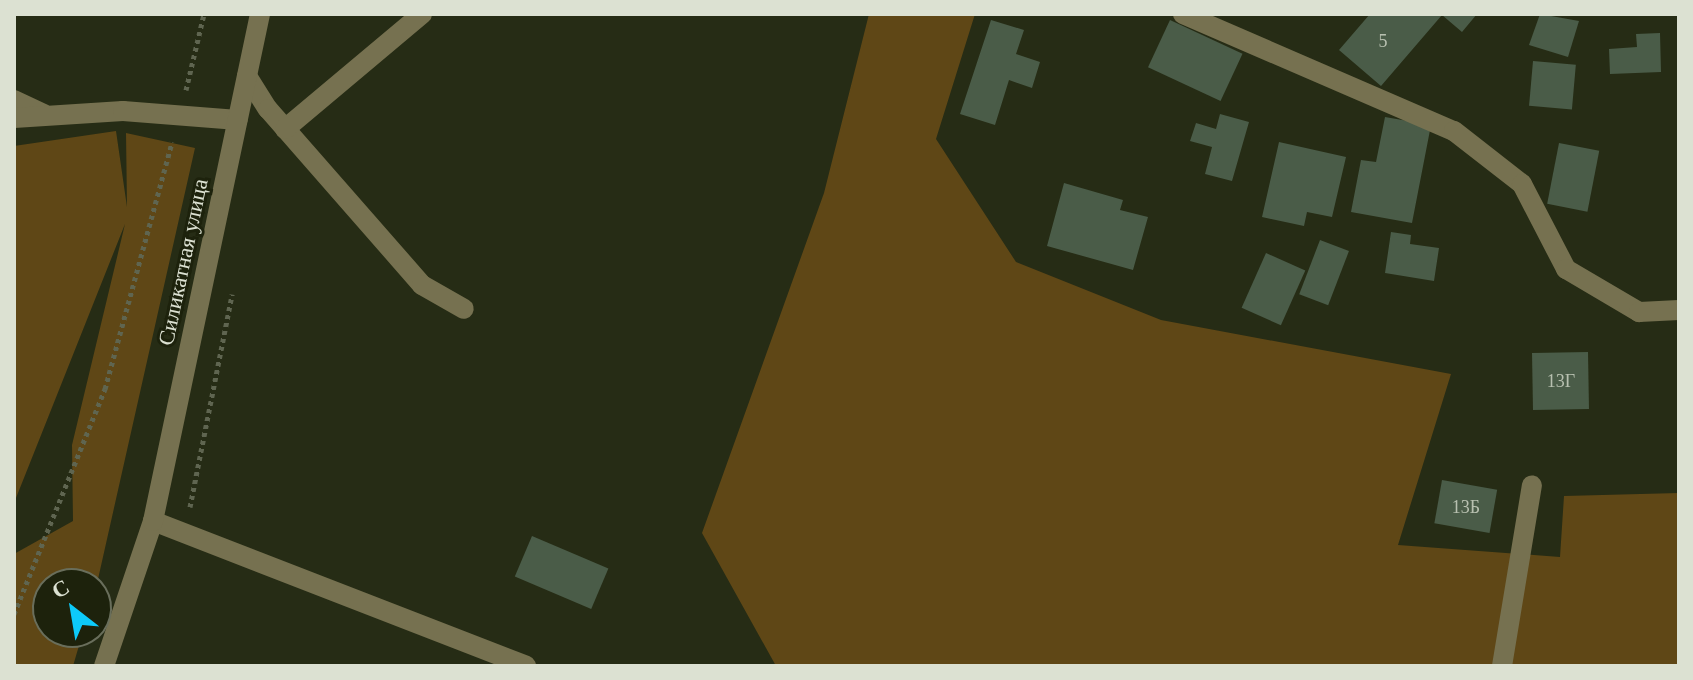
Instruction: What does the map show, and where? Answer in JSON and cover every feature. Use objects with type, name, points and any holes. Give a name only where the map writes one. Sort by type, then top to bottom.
[{"type":"street","name":"Силикатная улица","points":[[104,666],[153,521],[260,14]]},
{"type":"street","points":[[285,129],[422,14]]},
{"type":"street","points":[[1183,14],[1454,131],[1522,184],[1566,269],[1639,312],[1679,310]]},
{"type":"street","points":[[247,76],[285,129],[422,285],[464,309]]},
{"type":"street","points":[[14,100],[44,114]]},
{"type":"street","points":[[14,118],[44,114],[238,120]]},
{"type":"street","points":[[1502,666],[1532,485]]},
{"type":"street","points":[[153,521],[526,666]]},
{"type":"path","points":[[14,614],[105,389],[204,14]]},
{"type":"shaded area","points":[[869,14],[975,14],[936,139],[1016,262],[1161,320],[1451,374],[1398,545],[1560,557],[1564,496],[1679,493],[1679,666],[776,666],[702,533],[824,193]]},
{"type":"shaded area","points":[[116,131],[127,207],[126,133],[195,148],[100,568],[32,568],[32,648],[78,648],[73,666],[14,666],[14,554],[73,521],[72,445],[125,224],[14,503],[14,146]]},
{"type":"building","points":[[1370,14],[1477,14],[1462,32],[1442,15],[1381,86],[1339,50]]},
{"type":"building","points":[[1540,14],[1579,21],[1568,57],[1529,45]]},
{"type":"building","points":[[991,20],[1024,30],[1016,54],[1040,62],[1032,88],[1009,80],[995,125],[960,114]]},
{"type":"building","points":[[1170,20],[1243,54],[1221,101],[1148,67]]},
{"type":"building","points":[[1660,33],[1661,72],[1610,74],[1609,49],[1637,47],[1636,34]]},
{"type":"building","points":[[1533,61],[1576,65],[1572,110],[1529,106]]},
{"type":"building","points":[[1220,114],[1249,122],[1232,181],[1205,174],[1212,147],[1190,141],[1196,123],[1216,129]]},
{"type":"building","points":[[1385,117],[1431,125],[1412,223],[1351,212],[1361,160],[1376,162]]},
{"type":"building","points":[[1279,142],[1346,157],[1332,217],[1307,212],[1304,226],[1262,217]]},
{"type":"building","points":[[1559,143],[1599,151],[1587,212],[1547,204]]},
{"type":"building","points":[[1064,183],[1123,200],[1120,210],[1148,217],[1133,270],[1047,246]]},
{"type":"building","points":[[1391,232],[1411,235],[1410,244],[1439,248],[1434,281],[1385,273]]},
{"type":"building","points":[[1320,240],[1349,251],[1328,305],[1299,294]]},
{"type":"building","points":[[1266,253],[1305,270],[1281,325],[1242,308]]},
{"type":"building","points":[[1588,352],[1589,409],[1533,410],[1532,353]]},
{"type":"building","points":[[1442,480],[1497,490],[1490,533],[1434,523]]},
{"type":"building","points":[[532,536],[608,568],[591,609],[515,577]]}]
